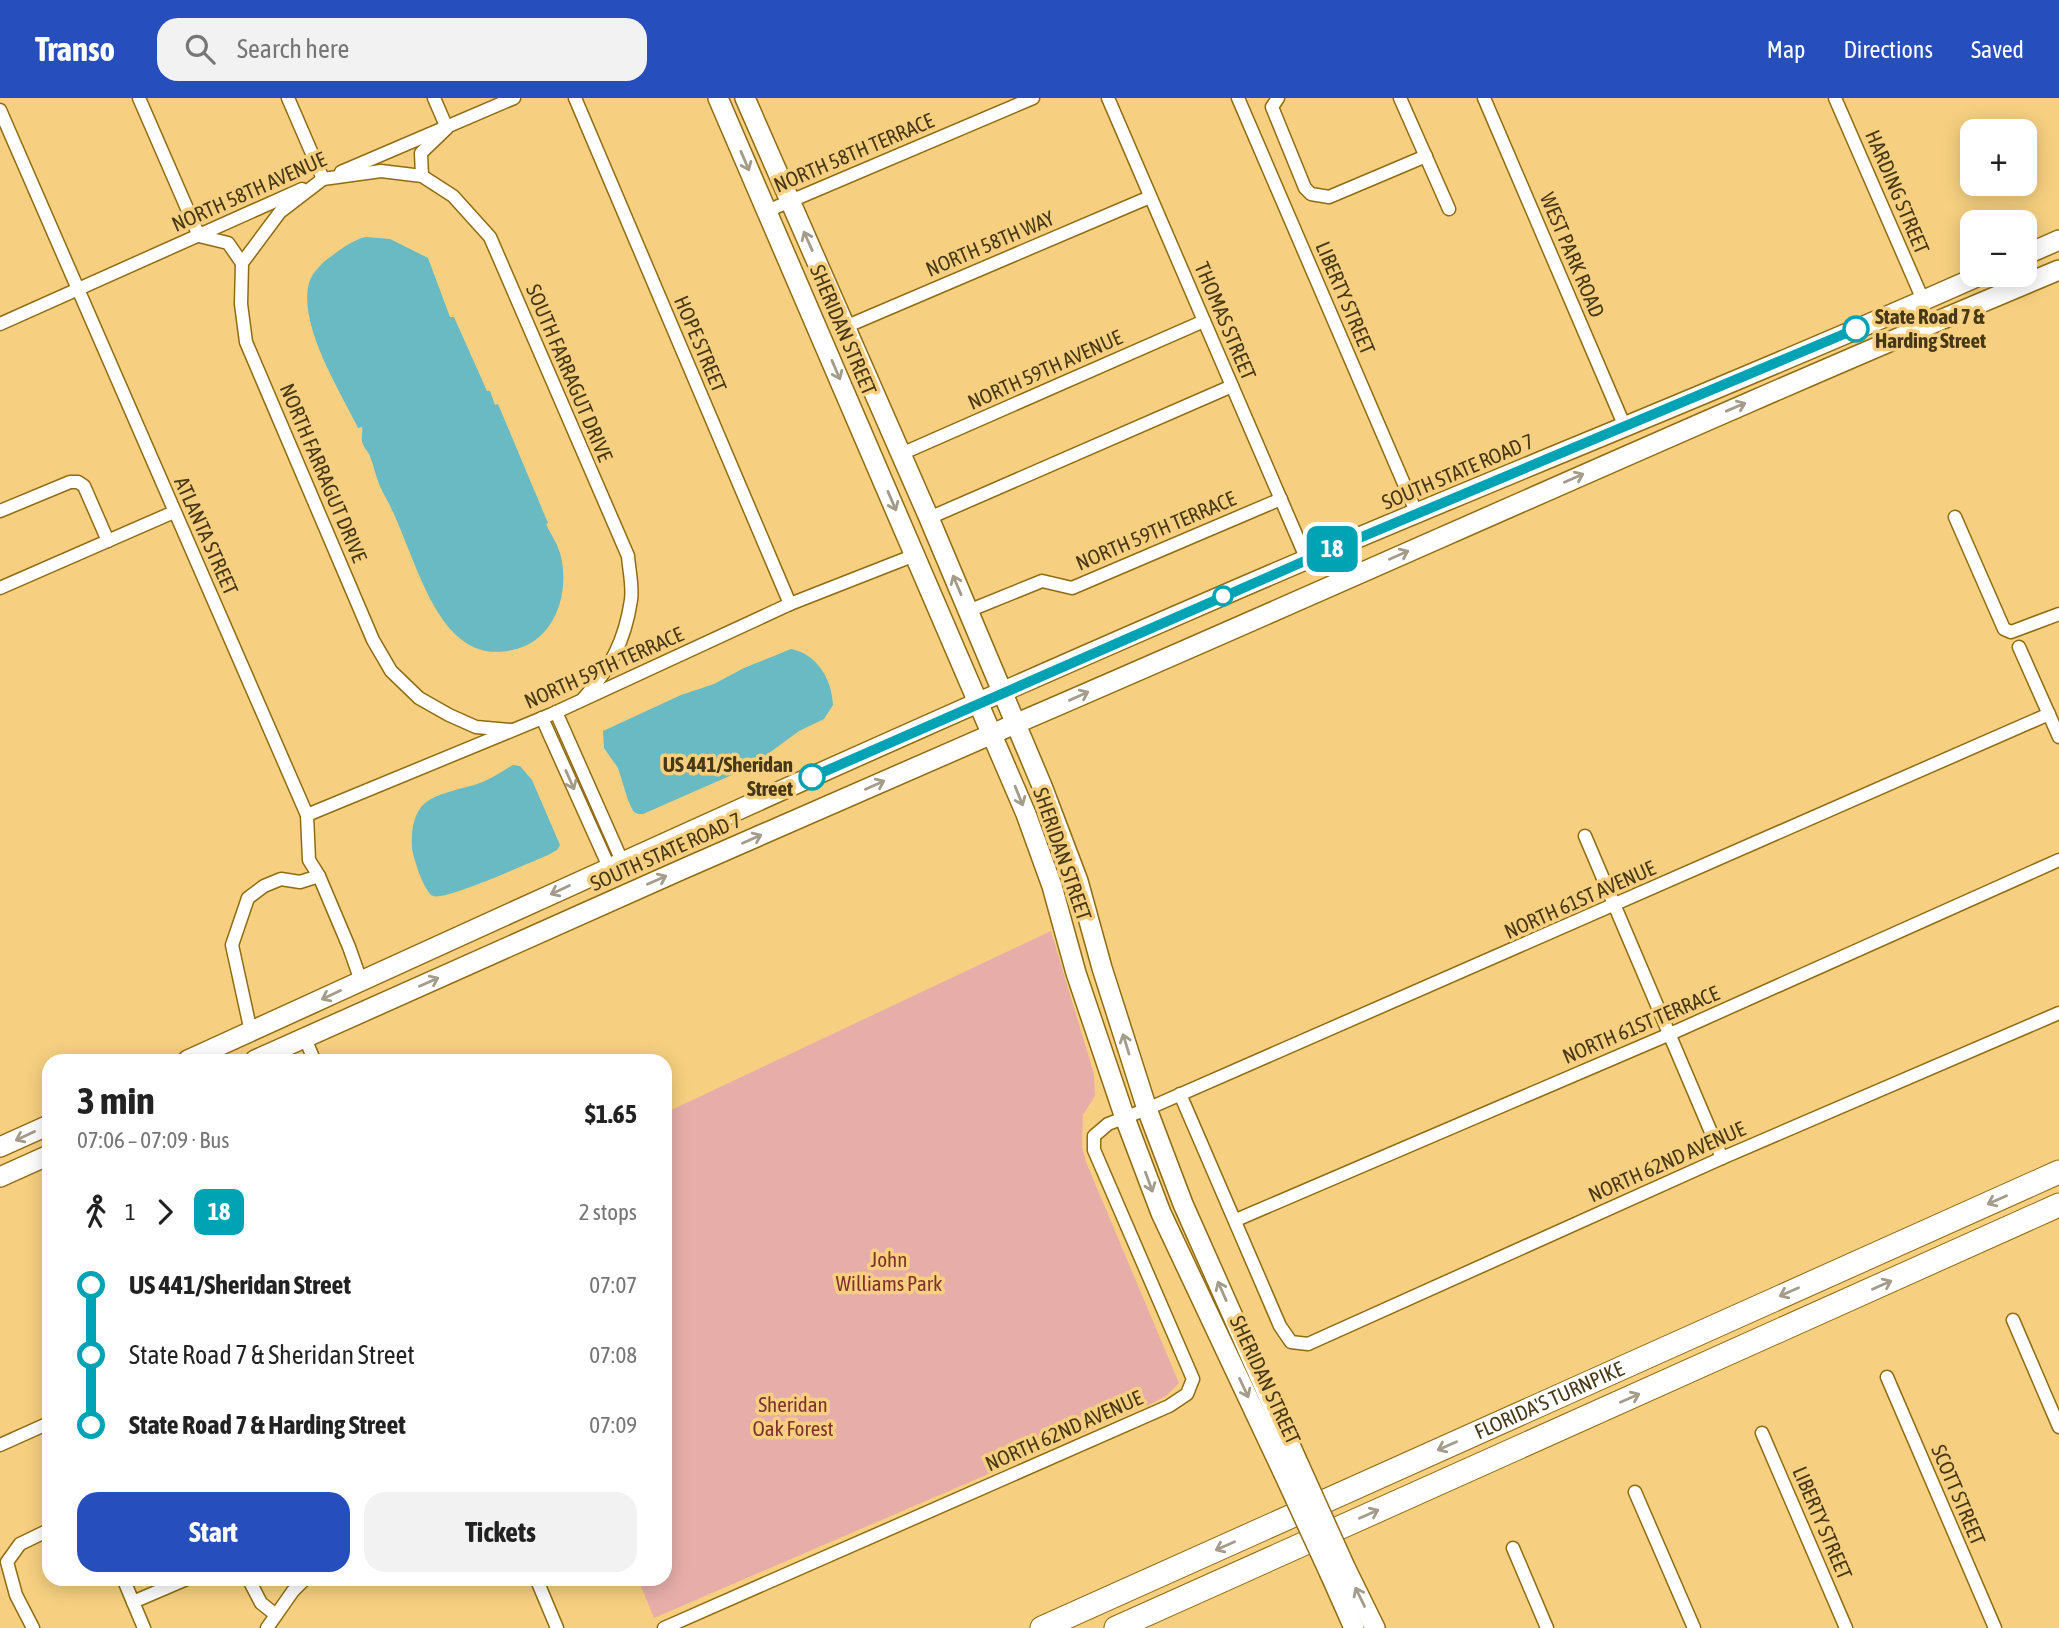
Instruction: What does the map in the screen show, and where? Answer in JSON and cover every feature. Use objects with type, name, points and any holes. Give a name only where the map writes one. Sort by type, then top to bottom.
[{"type":"highway","name":"FLORIDA'S TURNPIKE","points":[[1042,1628],[2059,1172]]},
{"type":"highway","name":"FLORIDA'S TURNPIKE","points":[[1116,1628],[2059,1205]]},
{"type":"main road","name":"SHERIDAN STREET","points":[[718,98],[1026,814],[1052,886],[1076,973],[1125,1118],[1161,1213],[1291,1469]]},
{"type":"main road","name":"SHERIDAN STREET","points":[[745,98],[1016,724],[1078,881],[1102,968],[1147,1110],[1291,1469],[1337,1570],[1354,1628]]},
{"type":"main road","points":[[2037,250],[2059,240]]},
{"type":"main road","name":"SOUTH STATE ROAD 7","points":[[269,1054],[587,911],[1692,426],[2059,270]]},
{"type":"main road","name":"SOUTH STATE ROAD 7","points":[[202,1054],[615,864],[1003,693],[1303,562],[1960,283]]},
{"type":"main road","points":[[1966,309],[1971,287]]},
{"type":"main road","points":[[1909,334],[1920,317],[1923,300]]},
{"type":"main road","points":[[1692,426],[1695,407],[1710,391]]},
{"type":"main road","points":[[1606,464],[1622,442],[1625,427]]},
{"type":"main road","points":[[1292,602],[1291,581],[1303,562]]},
{"type":"main road","points":[[587,911],[610,890],[620,873],[615,864]]},
{"type":"main road","points":[[0,1147],[42,1128]]},
{"type":"main road","points":[[0,1177],[42,1158]]},
{"type":"main road","name":"SHERIDAN STREET","points":[[1337,1570],[1375,1628]]},
{"type":"street","points":[[139,98],[199,236],[228,243],[242,263],[280,212],[323,179],[288,98]]},
{"type":"street","points":[[422,176],[421,153],[447,128],[434,98]]},
{"type":"street","name":"NORTH 58TH AVENUE","points":[[0,324],[323,179],[514,98]]},
{"type":"street","name":"HOPE STREET","points":[[575,98],[790,604]]},
{"type":"street","name":"NORTH 58TH TERRACE","points":[[767,211],[1033,98]]},
{"type":"street","name":"THOMAS STREET","points":[[1108,98],[1280,499],[1303,562]]},
{"type":"street","name":"LIBERTY STREET","points":[[1238,98],[1417,514]]},
{"type":"street","points":[[1278,98],[1272,107],[1305,188],[1311,194],[1329,197],[1426,156]]},
{"type":"street","points":[[1400,98],[1449,209]]},
{"type":"street","name":"WEST PARK ROAD","points":[[1483,98],[1625,427]]},
{"type":"street","name":"HARDING STREET","points":[[1835,98],[1923,300]]},
{"type":"street","name":"ATLANTA STREET","points":[[0,110],[307,815],[309,860],[319,876],[361,981]]},
{"type":"street","name":"SOUTH FARRAGUT DRIVE","points":[[323,179],[382,171],[422,176],[453,196],[490,237],[628,556],[632,598],[621,643],[605,674],[583,699]]},
{"type":"street","name":"NORTH 58TH WAY","points":[[845,327],[1150,197]]},
{"type":"street","name":"NORTH FARRAGUT DRIVE","points":[[242,263],[241,304],[246,342],[373,640],[391,671],[419,698],[477,727],[511,730]]},
{"type":"street","name":"NORTH 59TH AVENUE","points":[[901,454],[1204,321]]},
{"type":"street","points":[[929,518],[1232,386]]},
{"type":"street","points":[[0,511],[70,482],[78,482],[84,486],[108,541]]},
{"type":"street","name":"NORTH 59TH TERRACE","points":[[968,611],[1042,581],[1072,588],[1280,499]]},
{"type":"street","points":[[0,588],[174,512]]},
{"type":"street","points":[[1955,517],[2004,629],[2011,632],[2059,614]]},
{"type":"street","name":"NORTH 59TH TERRACE","points":[[307,815],[556,712],[790,604],[915,555]]},
{"type":"street","points":[[2019,647],[2059,737]]},
{"type":"street","points":[[556,712],[615,864]]},
{"type":"street","name":"NORTH 61ST AVENUE","points":[[1125,1118],[2049,714]]},
{"type":"street","points":[[542,718],[615,864]]},
{"type":"street","points":[[1585,836],[1722,1158]]},
{"type":"street","name":"NORTH 61ST TERRACE","points":[[1236,1220],[1670,1034],[2059,860]]},
{"type":"street","points":[[251,1032],[232,945],[248,898],[264,886],[281,879],[300,882],[319,876]]},
{"type":"street","name":"NORTH 62ND AVENUE","points":[[1291,1342],[1308,1344],[1722,1158],[2059,1013]]},
{"type":"street","points":[[305,1038],[312,1054]]},
{"type":"street","name":"SHERIDAN STREET","points":[[1180,1094],[1280,1326],[1291,1342]]},
{"type":"street","name":"NORTH 62ND AVENUE","points":[[664,1628],[1169,1406],[1187,1394],[1193,1379],[1094,1150],[1094,1136],[1108,1124],[1125,1118]]},
{"type":"street","points":[[2013,1320],[2059,1427]]},
{"type":"street","name":"SCOTT STREET","points":[[1886,1377],[1995,1628]]},
{"type":"street","points":[[0,1445],[42,1426]]},
{"type":"street","name":"LIBERTY STREET","points":[[1762,1433],[1846,1628]]},
{"type":"street","points":[[1635,1492],[1694,1628]]},
{"type":"street","points":[[33,1628],[16,1595],[7,1562],[20,1544],[42,1533]]},
{"type":"street","points":[[1513,1548],[1547,1628]]},
{"type":"street","points":[[126,1586],[144,1628]]},
{"type":"street","points":[[133,1602],[170,1586]]},
{"type":"street","points":[[252,1586],[261,1603],[276,1615]]},
{"type":"street","points":[[267,1628],[298,1586]]},
{"type":"street","points":[[539,1586],[557,1628]]},
{"type":"green space","name":"John Williams Park","points":[[1051,931],[1094,1074],[1095,1096],[1083,1115],[1082,1146],[1086,1162],[1179,1383],[1166,1396],[1153,1403],[654,1618],[641,1586],[672,1586],[672,1110]]},
{"type":"water","points":[[366,237],[390,239],[428,258],[450,317],[454,317],[487,391],[490,391],[495,405],[498,404],[548,523],[546,524],[559,549],[563,568],[561,599],[549,626],[527,645],[505,651],[480,649],[462,640],[439,614],[379,485],[370,456],[362,442],[362,427],[358,428],[315,338],[307,300],[311,279],[326,260],[349,244]]},
{"type":"water","points":[[791,649],[808,656],[826,677],[833,705],[824,719],[799,731],[750,767],[643,814],[633,811],[618,768],[604,748],[603,731]]},
{"type":"water","points":[[513,765],[520,766],[532,780],[560,845],[557,850],[454,893],[433,896],[423,881],[412,848],[415,818],[421,807],[444,793],[484,781]]},
{"type":"bus line","name":"18","points":[[812,777],[1307,560],[1856,329]]},
{"type":"place","name":"State Road 7 & Harding Street","points":[[1856,329]]},
{"type":"place","name":"US 441/Sheridan Street","points":[[812,777]]},
{"type":"park label","name":"Sheridan Oak Forest","points":[[793,1417]]}]
